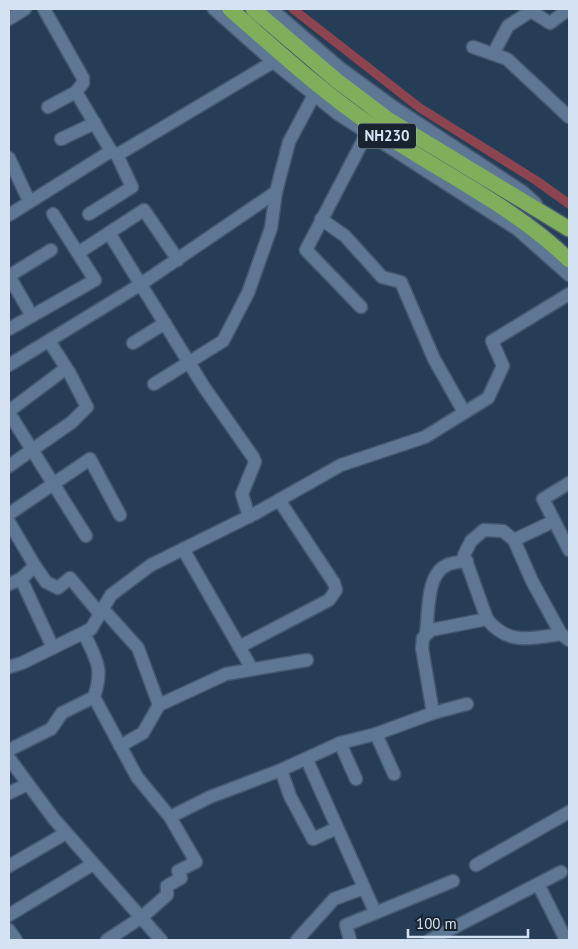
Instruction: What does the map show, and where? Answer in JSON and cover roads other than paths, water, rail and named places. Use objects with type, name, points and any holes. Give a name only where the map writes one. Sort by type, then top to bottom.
[{"type":"highway","name":"NH230","points":[[230,9],[319,86],[371,126],[522,221],[556,247],[569,260]]},
{"type":"highway","name":"NH230","points":[[254,9],[336,80],[389,120],[546,213],[569,230]]},
{"type":"highway","name":"NH230","points":[[556,247],[558,234],[569,230]]},
{"type":"street","points":[[9,19],[25,9]]},
{"type":"street","points":[[44,9],[83,78],[83,83],[76,92],[48,107]]},
{"type":"street","points":[[214,9],[314,95],[367,133],[517,230],[569,275]]},
{"type":"street","points":[[271,9],[340,68],[395,108],[523,192],[546,213]]},
{"type":"street","points":[[493,54],[508,26],[532,11],[550,24],[569,9]]},
{"type":"street","points":[[473,47],[507,59],[569,117]]},
{"type":"street","points":[[9,215],[29,201],[274,62]]},
{"type":"street","points":[[76,92],[114,153],[132,188],[89,214]]},
{"type":"street","points":[[154,384],[223,341],[248,294],[271,228],[276,192],[289,142],[314,95]]},
{"type":"street","points":[[61,139],[96,124]]},
{"type":"street","points":[[360,307],[306,250],[367,133]]},
{"type":"street","points":[[9,161],[29,201]]},
{"type":"street","points":[[9,365],[141,284],[276,192]]},
{"type":"street","points":[[78,253],[144,210],[178,260]]},
{"type":"street","points":[[9,329],[95,280],[53,214]]},
{"type":"street","points":[[321,219],[345,236],[382,277],[401,282],[434,358],[464,412]]},
{"type":"street","points":[[109,233],[189,362],[255,462],[242,494],[249,517]]},
{"type":"street","points":[[32,316],[9,276],[51,250]]},
{"type":"street","points":[[9,667],[91,629],[111,595],[151,565],[249,517],[341,465],[425,437],[488,398],[503,366],[492,341],[569,294]]},
{"type":"street","points":[[133,343],[165,323]]},
{"type":"street","points":[[9,466],[72,422],[87,407],[69,372],[65,369],[49,341]]},
{"type":"street","points":[[65,369],[9,412],[53,486],[86,536]]},
{"type":"street","points":[[9,514],[53,486],[90,459],[120,515]]},
{"type":"street","points":[[569,483],[543,498],[569,550]]},
{"type":"street","points":[[239,647],[329,600],[336,590],[334,583],[279,500]]},
{"type":"street","points":[[514,540],[554,521]]},
{"type":"street","points":[[9,522],[12,536],[50,586],[58,588],[70,578],[138,648],[159,704]]},
{"type":"street","points":[[484,530],[503,531],[514,540],[532,581],[565,637],[521,640],[495,629],[487,619],[464,555],[471,541],[484,530]]},
{"type":"street","points":[[183,549],[252,669]]},
{"type":"street","points":[[433,713],[422,648],[434,577],[441,568],[449,563],[467,562]]},
{"type":"street","points":[[9,584],[21,578],[34,566]]},
{"type":"street","points":[[21,578],[53,648]]},
{"type":"street","points":[[426,633],[487,619]]},
{"type":"street","points":[[9,750],[51,728],[62,713],[94,698],[100,680],[100,669],[84,633]]},
{"type":"street","points":[[120,746],[143,733],[159,704],[226,674],[307,660]]},
{"type":"street","points":[[94,698],[137,776],[170,818],[196,862],[178,870],[182,878],[167,886],[167,895],[142,917],[107,940]]},
{"type":"street","points":[[170,818],[210,797],[280,770],[340,743],[376,734],[433,713],[467,704]]},
{"type":"street","points":[[376,734],[394,774]]},
{"type":"street","points":[[340,743],[356,779]]},
{"type":"street","points":[[9,758],[66,833],[161,940]]},
{"type":"street","points":[[308,760],[375,912]]},
{"type":"street","points":[[280,770],[290,796],[314,839],[338,828]]},
{"type":"street","points":[[9,793],[28,784]]},
{"type":"street","points":[[476,865],[569,812]]},
{"type":"street","points":[[9,866],[66,833]]},
{"type":"street","points":[[9,915],[93,864]]},
{"type":"street","points":[[430,940],[561,872]]},
{"type":"street","points":[[350,940],[346,925],[453,881]]},
{"type":"street","points":[[538,884],[566,940]]},
{"type":"street","points":[[298,940],[334,899],[364,888]]},
{"type":"street","points":[[9,930],[16,940]]},
{"type":"waterway","points":[[293,9],[420,108],[537,181],[569,204]]}]
